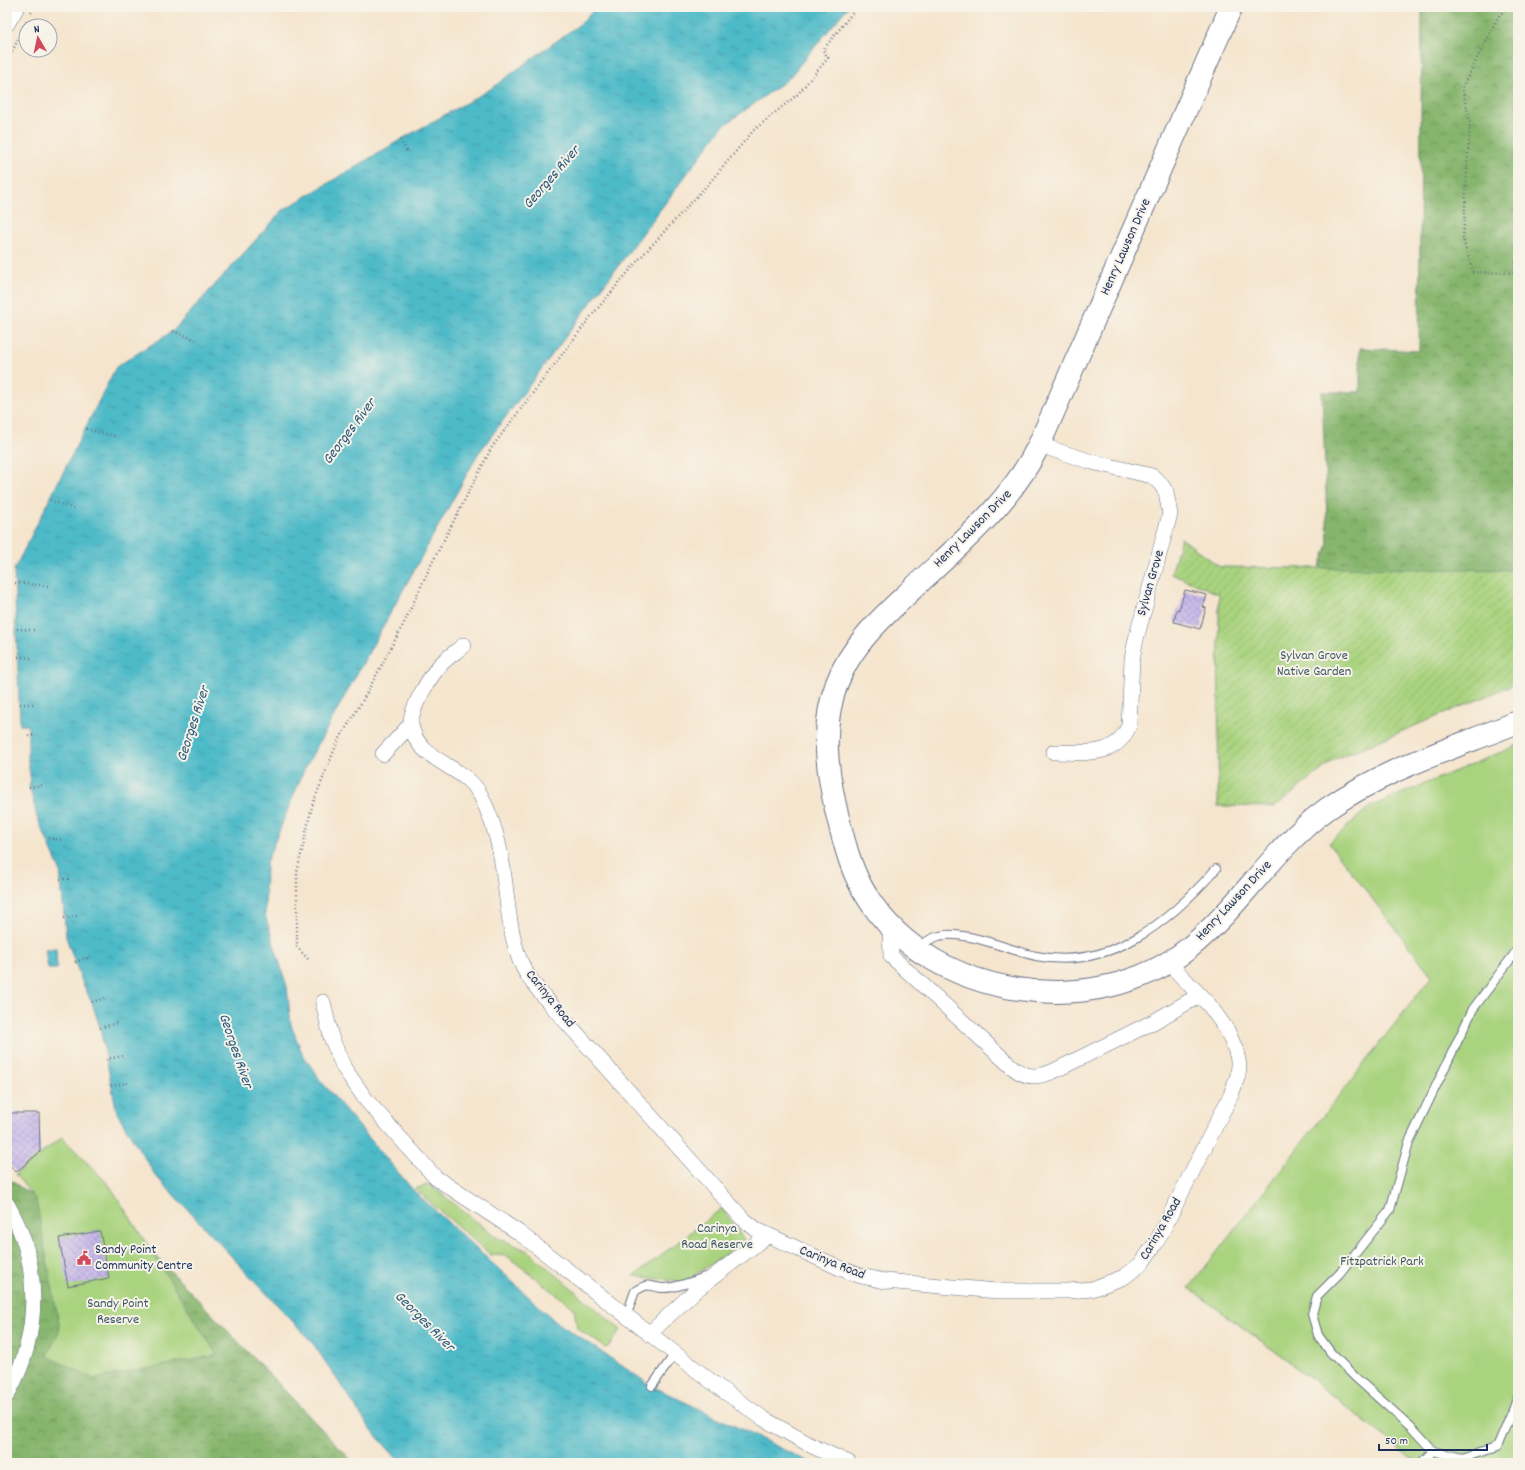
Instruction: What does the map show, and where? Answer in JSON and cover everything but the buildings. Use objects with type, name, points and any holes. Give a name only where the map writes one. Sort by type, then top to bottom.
[{"type":"main road","name":"Henry Lawson Drive","points":[[1231,7],[1039,444],[1017,483],[999,506],[867,635],[843,668],[833,693],[827,721],[826,750],[832,790],[851,865],[861,888],[875,909],[890,927],[915,948],[929,957],[964,974],[997,985],[1033,991],[1061,991],[1102,987],[1141,976],[1186,951],[1229,910],[1289,842],[1328,808],[1376,780],[1518,722]]},
{"type":"street","points":[[7,24],[17,7]]},
{"type":"street","name":"Sylvan Grove","points":[[1039,444],[1092,462],[1152,476],[1160,483],[1166,492],[1170,509],[1132,659],[1129,721],[1125,735],[1118,743],[1100,752],[1054,752]]},
{"type":"street","points":[[383,754],[411,724],[413,713],[430,678],[442,663],[464,644]]},
{"type":"street","name":"Carinya Road","points":[[411,724],[420,746],[473,783],[481,795],[497,836],[514,938],[519,958],[527,975],[553,1007],[742,1218],[757,1230],[852,1273],[891,1282],[997,1290],[1068,1291],[1092,1289],[1124,1278],[1141,1264],[1157,1241],[1235,1085],[1239,1065],[1233,1043],[1218,1016],[1168,962]]},
{"type":"street","points":[[890,927],[891,956],[1012,1067],[1028,1076],[1045,1075],[1056,1070],[1155,1021],[1200,995]]},
{"type":"street","points":[[323,1002],[331,1036],[344,1068],[367,1100],[436,1178],[518,1232],[626,1313],[674,1355],[764,1419],[812,1446],[849,1463]]},
{"type":"street","points":[[7,1204],[27,1247],[34,1301],[32,1325],[27,1350],[19,1372],[7,1395]]},
{"type":"street","points":[[649,1334],[681,1303],[768,1235]]},
{"type":"lane","points":[[915,948],[935,937],[949,934],[972,938],[1037,956],[1054,958],[1091,955],[1103,952],[1129,943],[1166,919],[1193,894],[1216,869]]},
{"type":"lane","points":[[1518,949],[1473,1009],[1409,1142],[1390,1210],[1338,1274],[1317,1296],[1312,1314],[1318,1335],[1331,1353],[1412,1428],[1433,1451],[1462,1458],[1496,1447],[1518,1397]]},
{"type":"lane","points":[[626,1313],[635,1291],[645,1285],[652,1285],[662,1288],[696,1281],[724,1269]]},
{"type":"lane","points":[[652,1386],[674,1355]]},
{"type":"lane","points":[[1421,1463],[1433,1451]]},
{"type":"path","points":[[7,62],[34,7]]},
{"type":"path","points":[[308,959],[297,947],[297,872],[312,806],[337,743],[363,700],[400,630],[431,565],[492,447],[587,321],[641,257],[710,182],[754,130],[798,94],[828,58],[823,50],[857,7]]},
{"type":"path","points":[[1508,7],[1498,17],[1462,88],[1470,122],[1464,240],[1473,272],[1518,273]]},
{"type":"path","points":[[400,140],[407,151]]},
{"type":"path","points":[[1514,272],[1518,250]]},
{"type":"path","points":[[173,331],[196,340]]},
{"type":"path","points":[[86,429],[116,437]]},
{"type":"path","points":[[50,500],[76,510]]},
{"type":"path","points":[[15,583],[49,586]]},
{"type":"path","points":[[17,629],[35,630]]},
{"type":"path","points":[[18,657],[31,658]]},
{"type":"path","points":[[20,704],[34,704]]},
{"type":"path","points":[[28,736],[35,735]]},
{"type":"path","points":[[29,787],[42,785]]},
{"type":"path","points":[[48,838],[61,840]]},
{"type":"path","points":[[60,879],[72,879]]},
{"type":"path","points":[[64,918],[77,916]]},
{"type":"path","points":[[75,962],[93,956]]},
{"type":"path","points":[[92,1002],[104,998]]},
{"type":"path","points":[[100,1028],[116,1023]]},
{"type":"path","points":[[106,1059],[124,1056]]},
{"type":"path","points":[[111,1086],[128,1083]]},
{"type":"green space","points":[[1422,7],[1518,7],[1518,570],[1319,569],[1328,544],[1322,392],[1360,392],[1360,348],[1419,351]]},
{"type":"green space","name":"Sylvan Grove Native Garden","points":[[1181,538],[1220,567],[1518,570],[1518,683],[1335,759],[1275,807],[1218,806],[1219,594],[1171,574]]},
{"type":"green space","name":"Fitzpatrick Park","points":[[1518,745],[1518,1463],[1418,1463],[1292,1364],[1189,1288],[1432,976],[1329,843],[1369,807]]},
{"type":"green space","name":"Sandy Point Reserve","points":[[62,1137],[110,1186],[217,1355],[94,1379],[47,1356],[60,1329],[36,1200],[15,1174]]},
{"type":"green space","points":[[7,1178],[49,1207],[140,1239],[354,1463],[7,1463]]},
{"type":"green space","points":[[429,1184],[496,1237],[528,1251],[621,1330],[608,1347],[606,1348],[577,1328],[574,1308],[507,1256],[491,1255],[415,1189]]},
{"type":"green space","name":"Carinya Road Reserve","points":[[722,1208],[745,1241],[685,1282],[634,1276]]},
{"type":"water","name":"Georges River","points":[[596,7],[848,7],[788,79],[722,127],[478,454],[304,770],[266,863],[265,915],[287,987],[291,1025],[302,1053],[320,1080],[414,1191],[555,1321],[652,1386],[811,1463],[401,1463],[371,1430],[312,1342],[155,1175],[117,1113],[100,1028],[92,1002],[82,982],[66,937],[60,870],[37,817],[29,784],[31,781],[28,761],[28,725],[20,725],[14,570],[116,367],[173,331],[282,211],[400,140],[489,90],[584,21]]},
{"type":"water","points":[[56,948],[57,969],[48,969],[45,949]]},
{"type":"place","name":"Sandy Point Community Centre","points":[[84,1258]]}]
